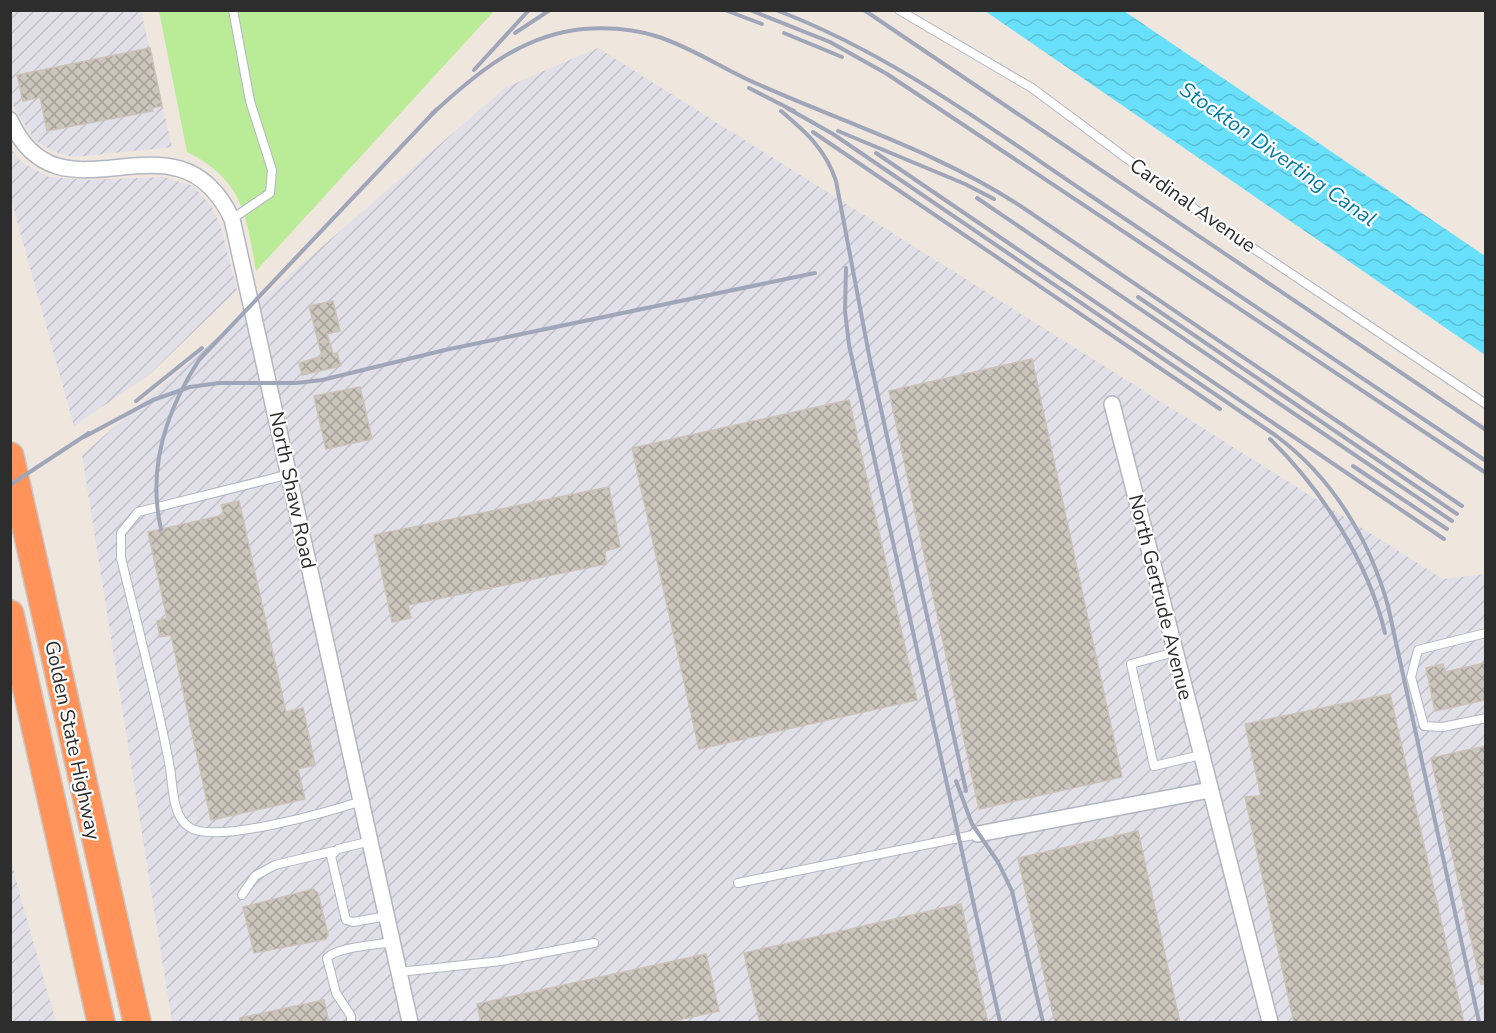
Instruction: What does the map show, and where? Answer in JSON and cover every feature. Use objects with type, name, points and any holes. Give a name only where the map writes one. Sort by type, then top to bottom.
[{"type":"highway","name":"Golden State Highway","points":[[10,456],[137,1023]]},
{"type":"highway","name":"Golden State Highway","points":[[10,614],[100,1020]]},
{"type":"street","name":"North Shaw Road","points":[[10,120],[28,146],[57,166],[80,171],[161,164],[191,172],[215,190],[232,219],[410,1023]]},
{"type":"street","name":"North Gertrude Avenue","points":[[1112,404],[1270,1023]]},
{"type":"street","points":[[978,834],[1210,790]]},
{"type":"lane","points":[[232,219],[270,193],[272,170],[250,102],[233,10]]},
{"type":"lane","name":"Cardinal Avenue","points":[[900,10],[1032,88],[1196,210],[1485,404]]},
{"type":"lane","points":[[290,474],[138,512],[121,534],[121,558],[166,747],[178,815],[189,827],[206,834],[242,831],[362,801]]},
{"type":"lane","points":[[1485,633],[1418,650],[1411,677],[1424,726],[1443,728],[1485,718]]},
{"type":"lane","points":[[1175,652],[1131,664],[1154,766],[1202,755]]},
{"type":"lane","points":[[738,883],[978,834]]},
{"type":"lane","points":[[242,895],[255,876],[275,865],[371,841]]},
{"type":"lane","points":[[334,851],[331,856],[346,920],[353,922],[387,916]]},
{"type":"lane","points":[[351,1023],[351,1016],[336,993],[327,958],[331,954],[346,950],[392,942]]},
{"type":"lane","points":[[399,972],[501,961],[594,943]]},
{"type":"shaded area","points":[[11,11],[141,11],[172,147],[74,157],[55,152],[35,141],[11,102]]},
{"type":"shaded area","points":[[598,48],[1443,579],[1485,574],[1485,1022],[172,1022],[82,455],[506,87]]},
{"type":"shaded area","points":[[10,147],[21,162],[49,177],[90,180],[164,177],[193,186],[211,206],[221,227],[237,290],[149,375],[74,426],[11,199]]},
{"type":"shaded area","points":[[11,860],[20,895],[56,1022],[11,1022]]},
{"type":"green space","points":[[159,11],[494,11],[256,271],[245,216],[231,187],[220,174],[187,152]]},
{"type":"water","name":"Stockton Diverting Canal","points":[[985,11],[1124,11],[1485,256],[1485,355]]},
{"type":"building","points":[[150,48],[162,106],[152,108],[153,111],[47,131],[40,97],[23,101],[17,75]]},
{"type":"building","points":[[333,301],[340,331],[327,334],[333,354],[337,353],[341,366],[302,375],[299,363],[322,356],[309,306]]},
{"type":"building","points":[[1032,359],[1122,777],[979,809],[889,391]]},
{"type":"building","points":[[360,387],[372,439],[326,449],[314,396]]},
{"type":"building","points":[[849,400],[917,700],[699,749],[632,448]]},
{"type":"building","points":[[609,487],[620,547],[605,551],[606,564],[408,605],[411,618],[392,622],[374,535]]},
{"type":"building","points":[[239,501],[286,712],[303,708],[315,765],[298,769],[305,799],[211,820],[171,635],[160,637],[157,621],[167,618],[148,532],[224,515],[221,505]]},
{"type":"building","points":[[1485,663],[1485,700],[1435,711],[1426,668],[1443,664],[1445,672]]},
{"type":"building","points":[[1390,694],[1464,1023],[1294,1023],[1245,797],[1261,796],[1245,724]]},
{"type":"building","points":[[1485,746],[1485,984],[1481,984],[1431,758]]},
{"type":"building","points":[[1138,831],[1180,1023],[1055,1023],[1018,858]]},
{"type":"building","points":[[313,889],[318,893],[328,935],[326,939],[254,953],[243,907]]},
{"type":"building","points":[[961,904],[988,1023],[760,1023],[744,953]]},
{"type":"building","points":[[706,954],[719,1011],[665,1023],[481,1023],[477,1004]]},
{"type":"building","points":[[324,1000],[329,1023],[240,1023],[240,1018]]},
{"type":"railway","points":[[474,70],[529,10]]},
{"type":"railway","points":[[515,33],[550,10]]},
{"type":"railway","points":[[725,10],[762,24]]},
{"type":"railway","points":[[750,10],[830,42],[887,74],[1486,473]]},
{"type":"railway","points":[[776,10],[859,48],[938,94],[1486,461]]},
{"type":"railway","points":[[864,10],[1486,430]]},
{"type":"railway","points":[[431,115],[482,71],[519,48],[539,39],[560,33],[602,28],[622,29],[659,37],[695,52],[753,82],[924,154],[990,188],[1022,207],[1462,506]]},
{"type":"railway","points":[[784,33],[842,57]]},
{"type":"railway","points":[[749,88],[794,111]]},
{"type":"railway","points":[[787,108],[833,134],[1275,435],[1314,470],[1331,490],[1359,533],[1388,606],[1479,1022]]},
{"type":"railway","points":[[161,529],[156,484],[162,441],[177,399],[199,360],[437,109]]},
{"type":"railway","points":[[781,111],[814,142],[827,160],[836,181],[870,360],[966,791]]},
{"type":"railway","points":[[838,131],[965,184],[994,199]]},
{"type":"railway","points":[[813,132],[1220,409]]},
{"type":"railway","points":[[876,153],[1444,539]]},
{"type":"railway","points":[[977,198],[1452,521]]},
{"type":"railway","points":[[846,268],[845,311],[849,345],[1000,1022]]},
{"type":"railway","points":[[84,437],[153,400],[190,387],[219,383],[296,383],[322,380],[445,350],[815,273]]},
{"type":"railway","points":[[1138,297],[1457,514]]},
{"type":"railway","points":[[136,401],[202,348]]},
{"type":"railway","points":[[10,485],[89,433]]},
{"type":"railway","points":[[1270,439],[1308,481],[1341,528],[1367,579],[1385,633]]},
{"type":"railway","points":[[1353,466],[1447,529]]},
{"type":"railway","points":[[956,781],[972,824],[998,862],[1012,891],[1043,1022]]}]
